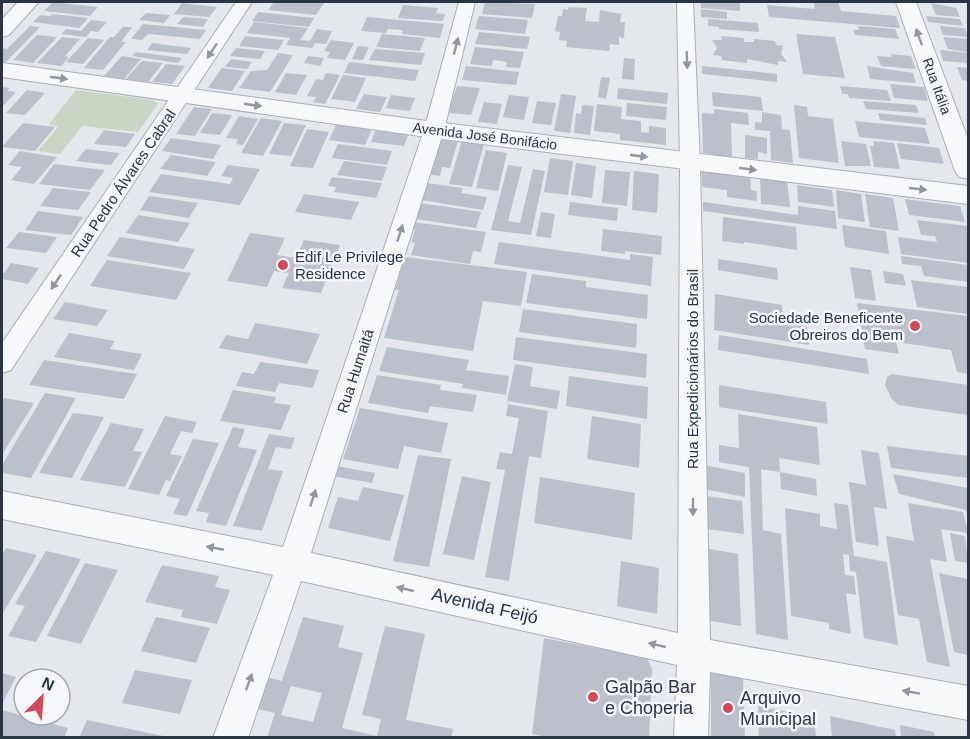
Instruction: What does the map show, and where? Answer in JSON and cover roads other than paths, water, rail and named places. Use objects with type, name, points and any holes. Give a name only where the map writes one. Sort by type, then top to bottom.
[{"type":"street","points":[[2,31],[29,2]]},
{"type":"street","name":"Rua Pedro Álvares Cabral","points":[[2,363],[244,2]]},
{"type":"street","name":"Rua Humaitá","points":[[230,738],[292,564],[434,130],[467,2]]},
{"type":"street","name":"Rua Expedicionários do Brasil","points":[[685,2],[690,163],[694,653],[691,738]]},
{"type":"street","name":"Rua Itália","points":[[906,2],[969,171]]},
{"type":"street","name":"Avenida José Bonifácio","points":[[2,70],[434,130],[690,163],[969,195]]},
{"type":"street","name":"Avenida Feijó","points":[[2,505],[292,564],[694,653],[969,703]]},
{"type":"place","name":"Edif Le Privilege Residence","points":[[283,265]]},
{"type":"place","name":"Sociedade Beneficente Obreiros do Bem","points":[[915,326]]},
{"type":"place","name":"Galpão Bar e Choperia","points":[[593,697]]},
{"type":"place","name":"Arquivo Municipal","points":[[728,708]]}]
